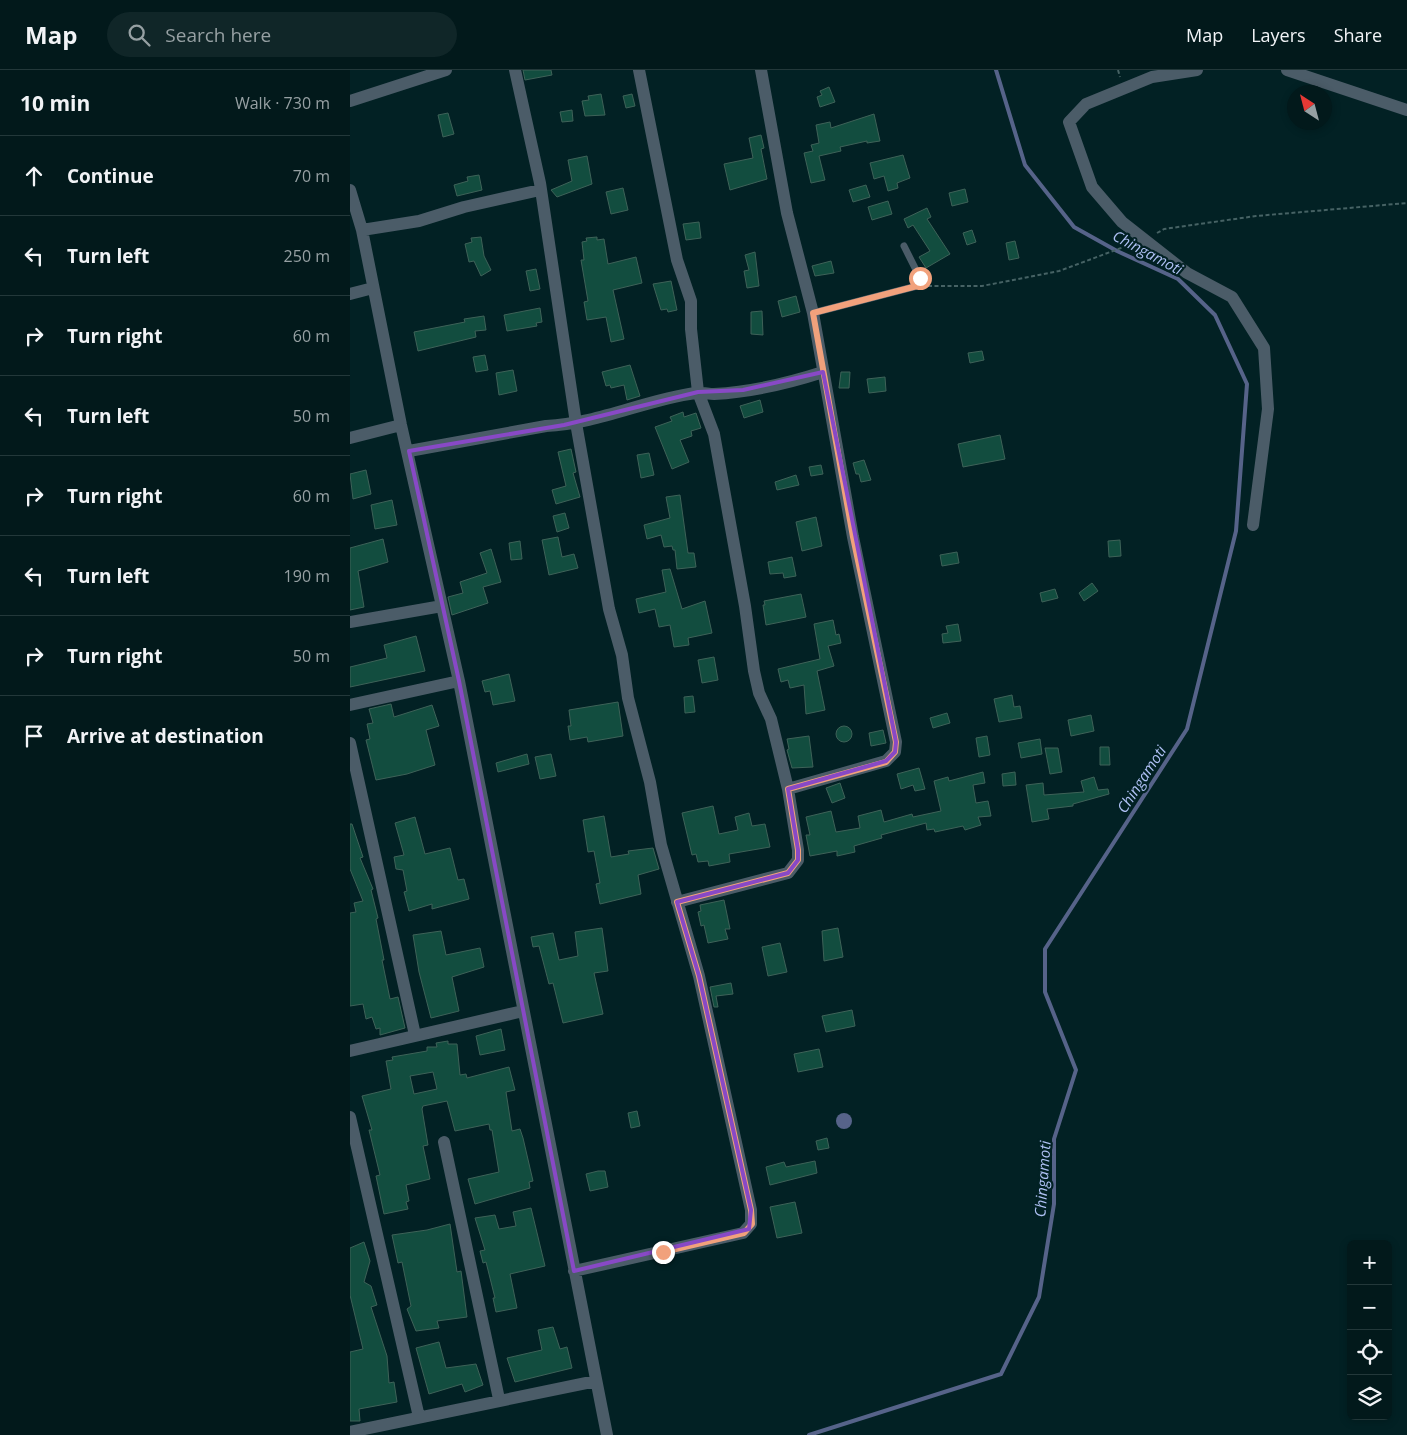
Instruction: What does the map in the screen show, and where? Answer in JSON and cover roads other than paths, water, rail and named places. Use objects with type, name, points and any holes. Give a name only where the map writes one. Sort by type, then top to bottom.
[{"type":"street","points":[[350,101],[446,70]]},
{"type":"street","points":[[515,70],[540,190],[576,422],[609,609],[622,655],[628,698],[650,782],[661,845],[699,976],[751,1210],[752,1224],[744,1233],[574,1271]]},
{"type":"street","points":[[639,70],[677,260],[691,301],[691,329],[698,392],[714,434],[745,606],[754,672],[759,694],[772,719],[788,789],[798,850],[798,860],[788,873],[677,902]]},
{"type":"street","points":[[761,70],[786,213],[813,313],[853,537],[896,742],[895,752],[886,762],[788,789]]},
{"type":"street","points":[[1197,70],[1152,77],[1086,104],[1069,122],[1092,187],[1122,222],[1187,273],[1232,297],[1264,348],[1268,409],[1253,525]]},
{"type":"street","points":[[1287,70],[1407,110]]},
{"type":"street","points":[[350,190],[362,230],[402,425],[459,680],[607,1435]]},
{"type":"street","points":[[362,230],[418,220],[464,207],[540,190]]},
{"type":"street","points":[[350,294],[373,288]]},
{"type":"street","points":[[409,451],[576,422],[645,403],[698,392],[713,394],[743,390],[823,372]]},
{"type":"street","points":[[350,438],[402,425]]},
{"type":"street","points":[[350,622],[442,606]]},
{"type":"street","points":[[350,705],[459,680]]},
{"type":"street","points":[[350,743],[415,1036]]},
{"type":"street","points":[[350,1051],[523,1011]]},
{"type":"street","points":[[350,1117],[419,1417]]},
{"type":"street","points":[[444,1142],[499,1399]]},
{"type":"street","points":[[350,1432],[499,1399],[596,1381]]},
{"type":"lane","points":[[813,313],[917,286],[920,278],[904,246]]},
{"type":"water","points":[[841,1113],[847,1113],[852,1118],[850,1127],[841,1129],[836,1124],[836,1118]]},
{"type":"waterway","name":"Chingamoti","points":[[809,1435],[1001,1374],[1039,1297],[1054,1204],[1054,1139],[1076,1070],[1045,992],[1045,949],[1187,729],[1236,531],[1247,384],[1215,315],[1178,279],[1117,251],[1074,227],[1025,165],[996,70]]}]
